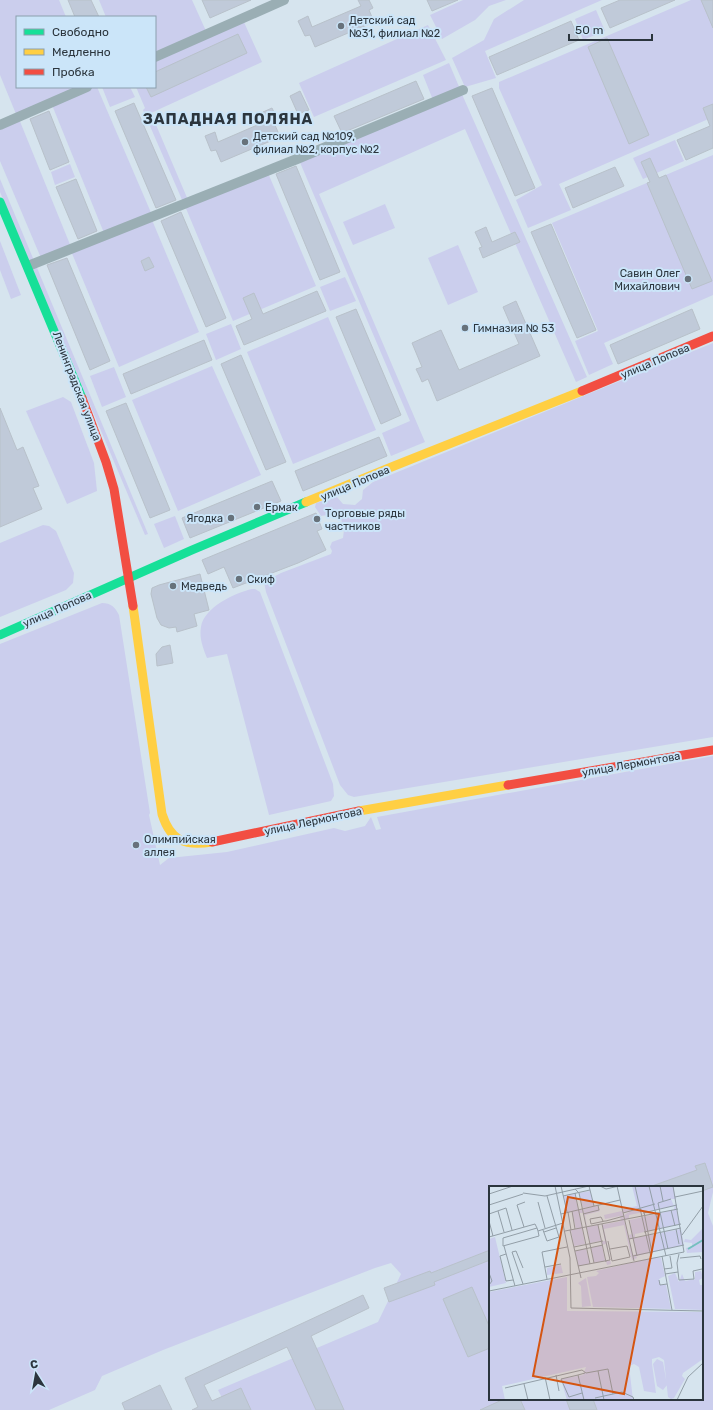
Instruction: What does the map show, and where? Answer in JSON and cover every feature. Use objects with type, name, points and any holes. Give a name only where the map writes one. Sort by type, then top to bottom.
[{"type":"main road","name":"Ленинградская улица","points":[[0,202],[74,376],[106,462],[114,489],[129,578]]},
{"type":"main road","name":"улица Попова","points":[[0,635],[192,550],[394,466],[593,387],[713,336]]},
{"type":"main road","name":"улица Лермонтова","points":[[129,578],[162,814],[169,831],[177,838],[191,844],[225,840],[347,813],[713,750]]},
{"type":"street","points":[[156,57],[284,0]]},
{"type":"street","points":[[0,125],[85,88]]},
{"type":"street","points":[[28,266],[297,159],[464,90]]},
{"type":"shaded area","points":[[0,0],[59,0],[66,16],[16,16],[16,88],[79,88],[16,114],[0,75]]},
{"type":"shaded area","points":[[99,0],[192,0],[206,31],[156,54],[156,16],[106,16]]},
{"type":"shaded area","points":[[463,0],[506,0],[489,6],[475,20],[442,39],[430,15]]},
{"type":"shaded area","points":[[524,0],[602,0],[485,51],[496,78],[465,87],[452,58],[484,40],[494,19]]},
{"type":"shaded area","points":[[691,0],[713,0],[713,117],[559,184],[571,210],[528,228],[516,200],[542,185],[499,88],[499,82]]},
{"type":"shaded area","points":[[596,10],[605,31],[583,40],[575,19]]},
{"type":"shaded area","points":[[243,20],[262,62],[151,113],[188,200],[183,202],[143,110],[145,108],[136,88],[156,88],[156,59]]},
{"type":"shaded area","points":[[428,25],[446,60],[314,117],[299,83]]},
{"type":"shaded area","points":[[449,63],[460,89],[433,100],[423,75]]},
{"type":"shaded area","points":[[90,88],[97,88],[152,215],[104,233],[52,105]]},
{"type":"shaded area","points":[[102,88],[130,88],[135,97],[110,107]]},
{"type":"shaded area","points":[[461,92],[587,377],[576,382],[465,129],[319,194],[425,442],[391,456],[382,433],[410,421],[299,160]]},
{"type":"shaded area","points":[[19,119],[71,247],[41,258],[0,161],[0,128]]},
{"type":"shaded area","points":[[675,140],[684,161],[643,179],[633,158]]},
{"type":"shaded area","points":[[713,155],[713,295],[604,343],[613,364],[589,375],[575,341],[598,331],[552,223]]},
{"type":"shaded area","points":[[70,164],[75,177],[55,185],[51,172]]},
{"type":"shaded area","points":[[268,173],[316,286],[233,321],[185,206]]},
{"type":"shaded area","points":[[0,179],[148,534],[145,535],[0,192]]},
{"type":"shaded area","points":[[385,204],[395,228],[353,245],[343,222]]},
{"type":"shaded area","points":[[152,220],[199,332],[119,367],[71,251]]},
{"type":"shaded area","points":[[0,241],[21,295],[11,299],[0,270]]},
{"type":"shaded area","points":[[458,245],[478,292],[448,305],[428,258]]},
{"type":"shaded area","points":[[345,277],[356,301],[330,311],[320,287]]},
{"type":"shaded area","points":[[328,317],[376,430],[293,464],[247,352]]},
{"type":"shaded area","points":[[231,324],[241,349],[216,360],[206,334]]},
{"type":"shaded area","points":[[713,343],[713,737],[354,797],[348,795],[340,785],[266,592],[264,582],[281,573],[331,554],[332,551],[330,547],[332,542],[343,538],[344,530],[341,519],[334,514],[321,516],[315,507],[316,503],[337,497],[343,504],[355,505],[362,499],[363,490],[373,482]]},
{"type":"shaded area","points":[[212,366],[261,475],[178,511],[132,400]]},
{"type":"shaded area","points":[[114,367],[126,397],[102,407],[90,376]]},
{"type":"shaded area","points":[[63,397],[71,402],[94,463],[97,491],[67,504],[26,411]]},
{"type":"shaded area","points":[[175,516],[184,539],[164,548],[154,524]]},
{"type":"shaded area","points":[[43,525],[49,526],[56,531],[74,573],[73,583],[66,590],[0,617],[0,543]]},
{"type":"shaded area","points":[[252,589],[260,592],[333,784],[334,796],[331,801],[269,815],[227,654],[207,658],[201,639],[201,627],[203,620],[214,607],[237,594]]},
{"type":"shaded area","points":[[102,603],[112,606],[116,610],[119,615],[150,813],[149,815],[160,865],[169,858],[227,852],[334,828],[345,831],[365,826],[371,817],[376,830],[381,829],[377,817],[713,756],[713,1192],[708,1213],[713,1226],[713,1410],[228,1410],[218,1390],[378,1322],[401,1274],[391,1263],[163,1350],[102,1376],[95,1390],[49,1410],[0,1410],[0,644]]},
{"type":"building","points":[[68,0],[91,0],[99,16],[75,16]]},
{"type":"building","points":[[202,0],[251,0],[210,18]]},
{"type":"building","points":[[358,0],[369,0],[373,8],[369,10],[374,22],[315,47],[310,35],[305,36],[298,21],[308,16],[312,27],[361,6]]},
{"type":"building","points":[[427,0],[458,0],[432,11]]},
{"type":"building","points":[[620,0],[675,0],[610,28],[601,8]]},
{"type":"building","points":[[701,0],[713,0],[713,28]]},
{"type":"building","points":[[571,21],[579,40],[497,75],[489,57]]},
{"type":"building","points":[[238,34],[247,53],[151,97],[146,88],[156,88],[156,72]]},
{"type":"building","points":[[607,38],[649,135],[629,144],[588,47]]},
{"type":"building","points":[[416,81],[424,99],[342,133],[334,116]]},
{"type":"building","points":[[492,88],[535,188],[515,196],[472,96]]},
{"type":"building","points":[[300,91],[309,110],[298,114],[290,96]]},
{"type":"building","points":[[134,103],[176,200],[156,208],[115,111]]},
{"type":"building","points":[[713,104],[713,148],[686,160],[677,140],[710,126],[703,108]]},
{"type":"building","points":[[272,108],[279,123],[275,125],[280,137],[221,162],[216,150],[211,151],[205,136],[215,132],[218,142],[267,121],[263,112]]},
{"type":"building","points":[[49,111],[69,162],[50,170],[30,119]]},
{"type":"building","points":[[650,158],[659,178],[666,175],[712,281],[692,289],[647,183],[650,182],[641,162]]},
{"type":"building","points":[[296,166],[340,272],[320,280],[276,174]]},
{"type":"building","points":[[615,167],[624,186],[573,208],[565,188]]},
{"type":"building","points":[[76,179],[97,231],[78,239],[56,187]]},
{"type":"building","points":[[181,212],[226,318],[206,327],[161,221]]},
{"type":"building","points":[[551,224],[596,330],[577,338],[531,232]]},
{"type":"building","points":[[486,227],[492,242],[515,232],[520,242],[483,258],[479,248],[482,247],[475,232]]},
{"type":"building","points":[[149,257],[154,267],[145,271],[141,261]]},
{"type":"building","points":[[67,258],[110,361],[90,370],[47,265]]},
{"type":"building","points":[[317,291],[326,311],[244,345],[236,326],[252,319],[243,298],[254,293],[263,314]]},
{"type":"building","points":[[516,301],[540,356],[437,401],[428,379],[422,382],[416,369],[422,367],[412,343],[441,330],[459,370],[519,344],[503,307]]},
{"type":"building","points":[[356,309],[401,415],[381,424],[336,317]]},
{"type":"building","points":[[692,309],[700,329],[618,364],[610,345]]},
{"type":"building","points":[[204,340],[212,360],[131,394],[123,374]]},
{"type":"building","points":[[241,355],[286,462],[266,470],[221,364]]},
{"type":"building","points":[[126,403],[170,510],[150,518],[106,411]]},
{"type":"building","points":[[0,408],[17,450],[23,447],[39,486],[33,488],[42,509],[0,527]]},
{"type":"building","points":[[379,437],[387,456],[303,491],[295,471]]},
{"type":"building","points":[[272,481],[281,501],[190,538],[182,518]]},
{"type":"building","points":[[316,513],[322,529],[317,531],[326,550],[298,563],[233,588],[224,567],[208,574],[202,560]]},
{"type":"building","points":[[200,574],[209,610],[194,614],[197,626],[177,632],[176,627],[169,628],[161,625],[157,618],[151,594],[152,588]]},
{"type":"building","points":[[170,645],[173,663],[157,666],[156,654],[162,647]]},
{"type":"building","points":[[705,1163],[713,1187],[703,1191],[703,1186],[652,1186],[697,1170],[695,1166]]},
{"type":"building","points":[[489,1250],[489,1260],[434,1282],[435,1285],[389,1302],[384,1288],[430,1271],[431,1273]]},
{"type":"building","points":[[472,1287],[489,1326],[489,1348],[468,1357],[443,1299]]},
{"type":"building","points":[[363,1295],[369,1308],[311,1336],[344,1410],[316,1410],[287,1347],[204,1385],[212,1401],[241,1388],[251,1410],[192,1410],[198,1407],[185,1378]]},
{"type":"building","points":[[160,1385],[172,1410],[125,1410],[122,1403]]},
{"type":"building","points":[[502,1400],[520,1400],[525,1410],[480,1410]]},
{"type":"building","points":[[566,1400],[593,1400],[597,1410],[570,1410]]},
{"type":"traffic: fast","points":[[0,202],[82,398]]},
{"type":"traffic: fast","points":[[0,635],[192,550],[306,502]]},
{"type":"traffic: slow","points":[[306,502],[582,391]]},
{"type":"traffic: slow","points":[[133,606],[162,814],[170,831],[180,840],[194,843],[212,842]]},
{"type":"traffic: slow","points":[[359,811],[508,785]]},
{"type":"traffic: jam","points":[[582,391],[713,336]]},
{"type":"traffic: jam","points":[[82,398],[106,462],[114,489],[133,606]]},
{"type":"traffic: jam","points":[[508,785],[713,750]]},
{"type":"traffic: jam","points":[[212,842],[359,811]]},
{"type":"place","name":"Детский сад №31, филиал №2","points":[[341,26]]},
{"type":"place","name":"Детский сад №109, филиал №2, корпус №2","points":[[245,142]]},
{"type":"place","name":"Савин Олег Михайлович","points":[[688,279]]},
{"type":"place","name":"Гимназия № 53","points":[[465,328]]},
{"type":"place","name":"Ермак","points":[[257,507]]},
{"type":"place","name":"Ягодка","points":[[231,518]]},
{"type":"place","name":"Торговые ряды частников","points":[[317,519]]},
{"type":"place","name":"Скиф","points":[[239,579]]},
{"type":"place","name":"Медведь","points":[[173,586]]},
{"type":"place","name":"Олимпийская аллея","points":[[136,845]]},
{"type":"district","name":"ЗАПАДНАЯ ПОЛЯНА","points":[[228,119]]}]
